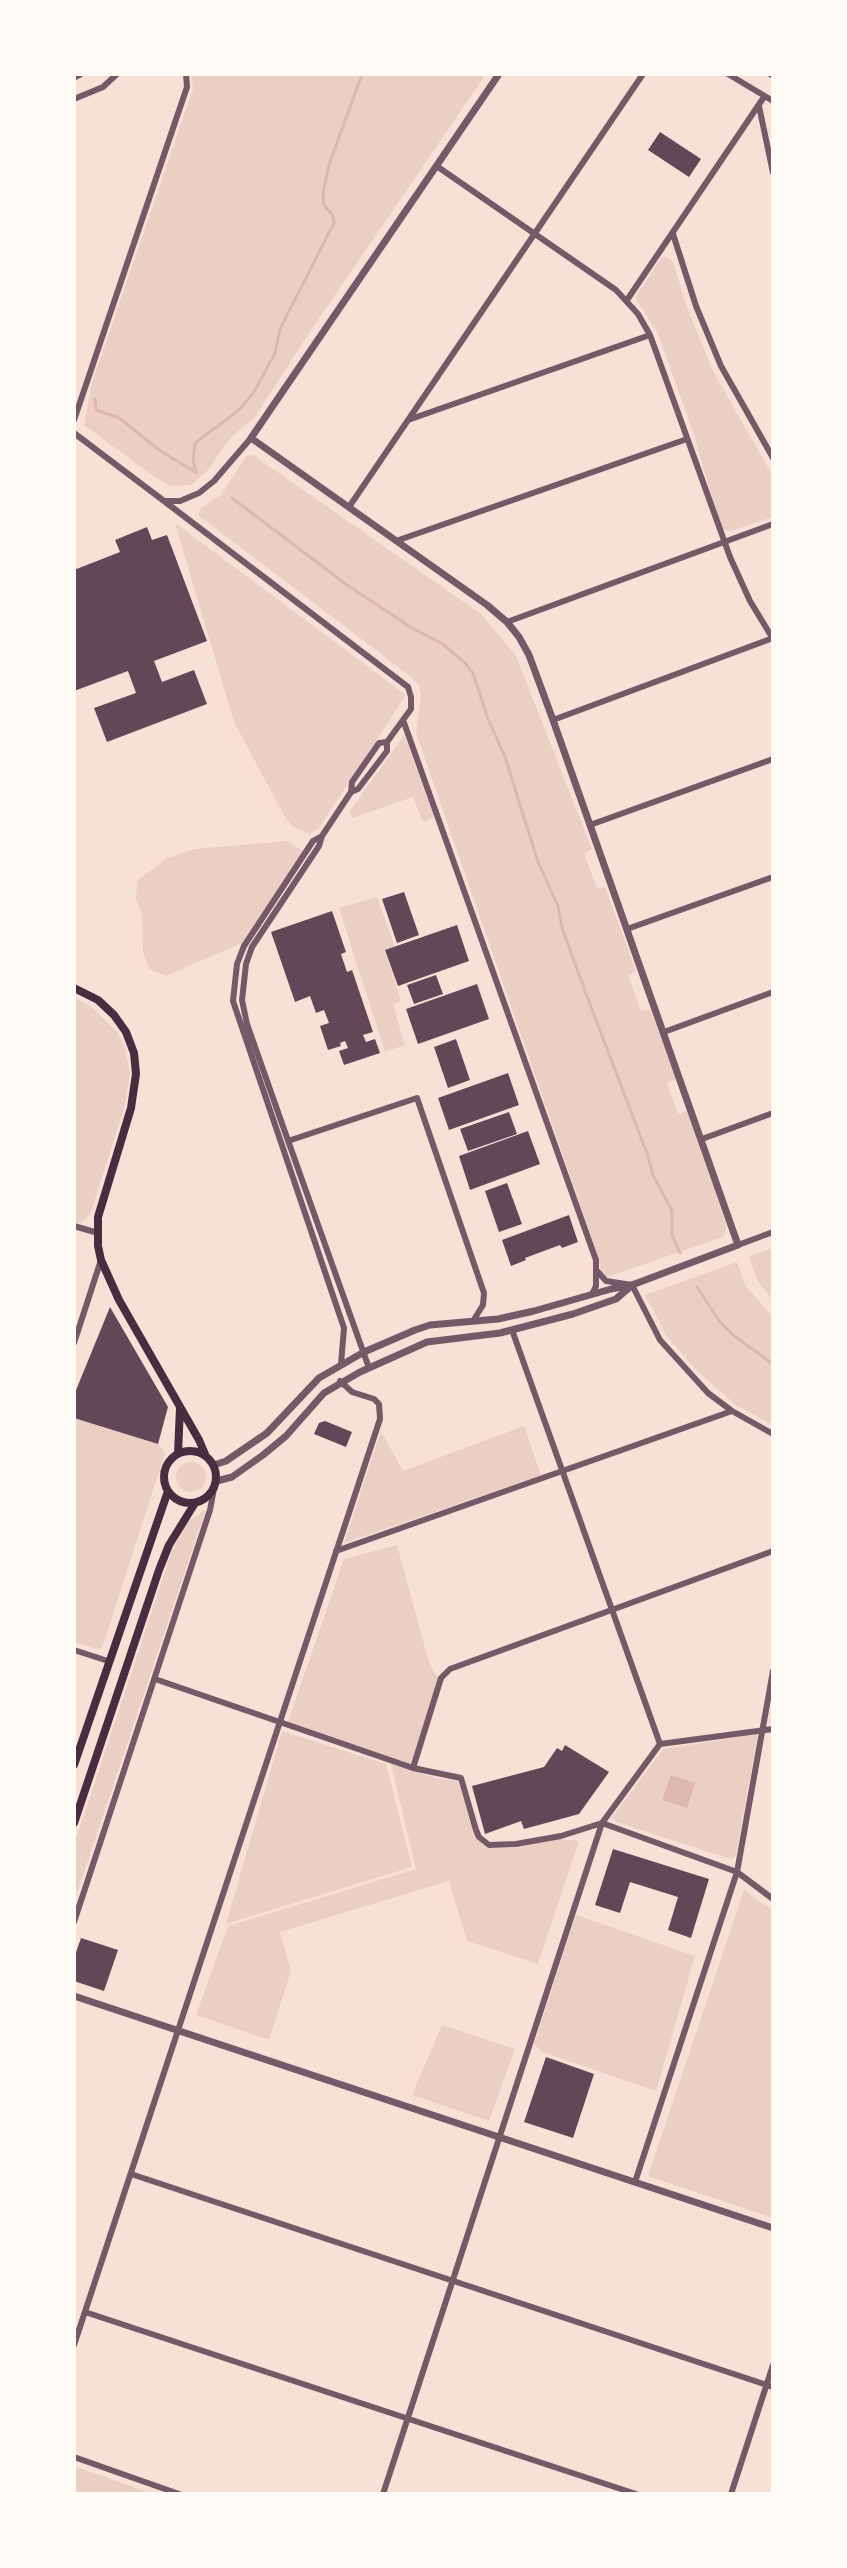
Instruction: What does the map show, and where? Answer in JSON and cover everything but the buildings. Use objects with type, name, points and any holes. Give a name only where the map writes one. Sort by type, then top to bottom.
[{"type":"main road","points":[[74,988],[98,1000],[114,1015],[126,1032],[134,1053],[136,1074],[131,1108],[100,1208],[98,1233],[101,1260],[119,1300],[214,1465],[215,1485],[202,1500],[195,1503],[179,1501],[165,1484],[168,1462],[178,1453],[192,1450],[205,1454]]},
{"type":"main road","points":[[178,1453],[180,1407]]},
{"type":"main road","points":[[74,1765],[168,1491]]},
{"type":"main road","points":[[74,1823],[159,1570],[169,1545],[195,1503]]},
{"type":"street","points":[[74,77],[80,74]]},
{"type":"street","points":[[74,99],[103,87],[117,74]]},
{"type":"street","points":[[74,420],[187,87],[186,74]]},
{"type":"street","points":[[164,501],[180,501],[199,493],[214,481],[251,438],[499,74]]},
{"type":"street","points":[[349,507],[643,74]]},
{"type":"street","points":[[728,74],[773,101]]},
{"type":"street","points":[[627,300],[764,97]]},
{"type":"street","points":[[759,106],[773,173]]},
{"type":"street","points":[[438,167],[627,300],[650,335],[724,542],[750,601],[773,638],[553,720]]},
{"type":"street","points":[[673,234],[696,306],[721,366],[773,458]]},
{"type":"street","points":[[408,420],[650,335]]},
{"type":"street","points":[[74,433],[408,687],[411,709],[387,742],[379,743],[352,782],[351,792],[322,836],[319,846],[252,947],[243,981],[242,1000],[247,1024],[369,1368]]},
{"type":"street","points":[[251,438],[487,605],[507,622],[529,655],[738,1245]]},
{"type":"street","points":[[396,541],[687,439]]},
{"type":"street","points":[[507,622],[773,524]]},
{"type":"street","points":[[403,720],[594,1252],[597,1271],[592,1294]]},
{"type":"street","points":[[590,825],[773,759]]},
{"type":"street","points":[[322,836],[313,841],[244,946],[237,964],[233,1001],[344,1328],[341,1364]]},
{"type":"street","points":[[627,929],[773,877]]},
{"type":"street","points":[[664,1032],[773,992]]},
{"type":"street","points":[[288,1141],[417,1098],[484,1293],[483,1305],[473,1321]]},
{"type":"street","points":[[702,1139],[773,1113]]},
{"type":"street","points":[[74,1226],[98,1233]]},
{"type":"street","points":[[214,1465],[226,1461],[267,1433],[319,1378],[364,1352],[430,1325],[534,1311],[632,1285],[773,1232]]},
{"type":"street","points":[[74,1343],[101,1260]]},
{"type":"street","points":[[597,1271],[606,1281],[632,1285]]},
{"type":"street","points":[[74,1922],[210,1510],[215,1485],[232,1477],[274,1447],[324,1393],[340,1381],[427,1342],[512,1330],[616,1299],[632,1285]]},
{"type":"street","points":[[632,1285],[650,1324],[673,1357],[708,1393],[732,1411],[773,1434]]},
{"type":"street","points":[[512,1330],[660,1744]]},
{"type":"street","points":[[74,2345],[381,1412],[374,1399],[352,1392],[340,1381]]},
{"type":"street","points":[[336,1551],[732,1411]]},
{"type":"street","points":[[413,1768],[441,1678],[450,1669],[773,1551]]},
{"type":"street","points":[[74,1650],[108,1661]]},
{"type":"street","points":[[635,2182],[737,1872],[773,1671]]},
{"type":"street","points":[[155,1679],[413,1768],[461,1778],[476,1830],[489,1845],[561,1836],[602,1823],[737,1872],[773,1899]]},
{"type":"street","points":[[383,2494],[602,1823],[660,1744],[773,1729]]},
{"type":"street","points":[[74,1996],[773,2228]]},
{"type":"street","points":[[131,2174],[770,2386]]},
{"type":"street","points":[[85,2312],[636,2494]]},
{"type":"street","points":[[731,2494],[770,2386],[773,2365]]},
{"type":"street","points":[[74,2457],[179,2494]]},
{"type":"shaded area","points":[[191,74],[486,74],[255,417],[230,438],[208,470],[191,485],[171,486],[84,425],[92,383],[193,89]]},
{"type":"shaded area","points":[[665,256],[673,262],[688,310],[713,371],[773,476],[773,517],[734,530],[720,527],[695,438],[658,333],[635,298]]},
{"type":"shaded area","points":[[253,455],[481,614],[516,656],[592,849],[584,853],[597,889],[605,887],[636,971],[628,975],[641,1011],[650,1009],[676,1079],[667,1083],[678,1114],[687,1111],[727,1227],[723,1237],[607,1277],[601,1274],[599,1259],[416,733],[421,695],[419,685],[198,515],[200,509],[222,494],[246,456]]},
{"type":"shaded area","points":[[175,523],[406,695],[319,828],[310,834],[292,826],[285,817],[234,722]]},
{"type":"shaded area","points":[[404,735],[434,816],[426,822],[422,820],[413,797],[352,818],[350,811]]},
{"type":"shaded area","points":[[287,841],[303,851],[242,943],[166,976],[149,969],[143,952],[142,916],[136,899],[137,881],[167,858],[195,849]]},
{"type":"shaded area","points":[[377,897],[395,947],[385,951],[401,1001],[393,1005],[405,1045],[385,1052],[339,908]]},
{"type":"shaded area","points":[[74,997],[90,1006],[116,1031],[124,1044],[130,1073],[125,1105],[92,1209],[87,1218],[79,1223],[74,1222]]},
{"type":"shaded area","points":[[773,1248],[773,1300],[757,1280],[749,1256]]},
{"type":"shaded area","points":[[737,1262],[745,1285],[773,1317],[773,1425],[736,1405],[697,1371],[666,1335],[645,1295]]},
{"type":"shaded area","points":[[74,1418],[158,1444],[165,1453],[105,1639],[101,1648],[96,1649],[74,1642]]},
{"type":"shaded area","points":[[524,1426],[541,1475],[344,1543],[381,1431],[403,1471]]},
{"type":"shaded area","points":[[191,1462],[202,1466],[206,1477],[202,1488],[191,1492],[180,1488],[176,1477],[180,1466]]},
{"type":"shaded area","points":[[206,1509],[74,1902],[75,1842],[172,1551],[187,1522]]},
{"type":"shaded area","points":[[397,1545],[430,1666],[439,1679],[412,1766],[288,1722],[344,1559]]},
{"type":"shaded area","points":[[282,1731],[386,1764],[412,1867],[226,1924]]},
{"type":"shaded area","points":[[758,1734],[736,1854],[731,1859],[616,1822],[612,1818],[663,1749]]},
{"type":"shaded area","points":[[391,1764],[436,1778],[458,1781],[477,1839],[487,1848],[516,1848],[561,1839],[579,1841],[538,1964],[467,1941],[449,1881],[280,1932],[291,1971],[269,2040],[196,2015],[228,1926],[416,1869]]},
{"type":"shaded area","points":[[671,1775],[695,1783],[687,1808],[662,1800]]},
{"type":"shaded area","points":[[744,1890],[773,1911],[773,2218],[648,2176]]},
{"type":"shaded area","points":[[576,1915],[695,1956],[656,2091],[542,2052],[534,2044]]},
{"type":"shaded area","points":[[442,2025],[515,2049],[489,2121],[412,2095]]},
{"type":"shaded area","points":[[74,2466],[153,2494],[74,2494]]},
{"type":"waterway","points":[[196,473],[193,460],[195,443],[239,410],[254,392],[275,353],[280,329],[334,223],[333,216],[324,205],[323,192],[329,165],[362,74]]},
{"type":"waterway","points":[[95,399],[96,410],[119,418],[159,450],[195,472]]},
{"type":"waterway","points":[[232,498],[347,585],[412,628],[443,644],[473,673],[505,757],[538,862],[558,906],[562,928],[653,1175],[672,1211],[672,1235],[680,1253]]},
{"type":"waterway","points":[[697,1287],[720,1322],[773,1364]]}]
